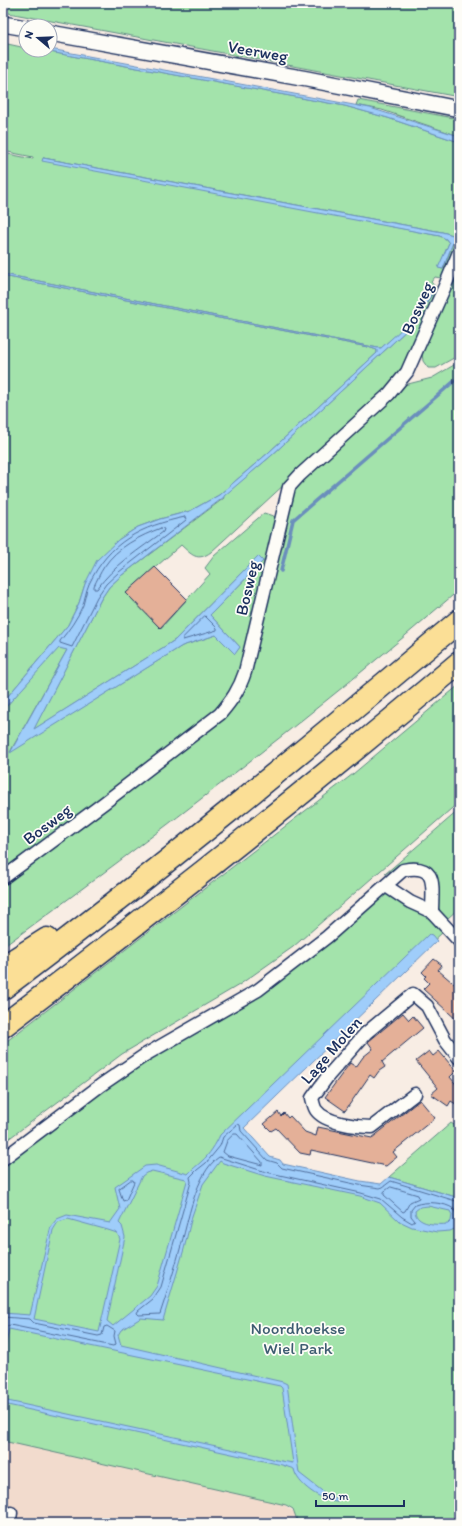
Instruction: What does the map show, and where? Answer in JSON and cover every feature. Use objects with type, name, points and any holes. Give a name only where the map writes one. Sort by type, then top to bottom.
[{"type":"highway","points":[[3,988],[154,871],[338,722],[459,621]]},
{"type":"highway","points":[[3,1026],[75,972],[359,747],[459,663]]},
{"type":"highway","points":[[3,966],[154,871]]},
{"type":"street","points":[[3,24],[18,27]]},
{"type":"street","name":"Veerweg","points":[[58,34],[307,79],[459,109]]},
{"type":"street","name":"Bosweg","points":[[3,878],[220,714],[230,702],[240,687],[245,672],[289,487],[300,475],[389,394],[407,372],[446,286],[459,252]]},
{"type":"street","points":[[3,1159],[101,1085],[145,1055],[258,990],[327,937],[403,870],[415,868],[428,872],[432,879],[432,912]]},
{"type":"street","points":[[386,886],[410,902],[432,912],[459,941]]},
{"type":"street","name":"Lage Molen","points":[[414,1094],[372,1128],[353,1126],[325,1118],[316,1110],[312,1098],[328,1076],[366,1033],[413,994],[427,1006],[445,1040],[459,1058]]},
{"type":"shaded area","points":[[3,1433],[264,1490],[309,1523],[3,1523]]},
{"type":"green space","points":[[3,3],[459,3],[459,97],[58,22],[58,18],[35,18],[3,12]]},
{"type":"green space","points":[[3,43],[18,46],[18,58],[58,58],[58,53],[345,106],[388,118],[459,142],[459,208],[457,216],[459,217],[459,240],[443,277],[435,277],[431,282],[439,291],[402,373],[362,413],[211,552],[202,557],[198,557],[181,545],[126,593],[161,628],[210,574],[205,568],[214,556],[264,513],[276,517],[237,682],[227,701],[3,874],[3,710],[59,647],[67,650],[10,752],[182,646],[216,635],[235,653],[240,647],[210,615],[263,561],[258,556],[175,640],[33,730],[101,599],[109,587],[122,575],[224,498],[223,496],[271,456],[410,327],[422,312],[432,294],[409,324],[381,348],[378,348],[3,274],[3,153],[33,159],[33,157],[3,151]],"holes":[[[43,158],[453,235],[455,238],[443,269],[439,268],[449,243],[446,239],[440,236]]]},
{"type":"green space","points":[[358,100],[459,119],[459,136],[382,110],[356,105]]},
{"type":"green space","points":[[459,260],[459,301],[455,305],[459,310],[459,355],[436,368],[428,368],[423,361],[421,346]]},
{"type":"green space","points":[[3,276],[368,347],[377,350],[377,353],[268,453],[219,495],[190,511],[138,527],[118,540],[85,584],[79,603],[68,625],[3,702]]},
{"type":"green space","points":[[459,362],[459,590],[348,683],[235,773],[120,861],[3,947],[3,880],[228,711],[281,530],[295,489],[316,464],[404,385],[432,378]]},
{"type":"green space","points":[[459,685],[459,802],[293,947],[239,985],[122,1054],[3,1143],[3,1044],[353,774]]},
{"type":"green space","points":[[459,810],[459,908],[447,919],[440,911],[438,906],[438,882],[431,870],[424,864],[415,862],[407,863],[385,874]]},
{"type":"green space","name":"Noordhoekse Wiel Park","points":[[384,879],[427,913],[443,932],[343,1026],[220,1146],[226,1159],[459,1209],[459,1523],[298,1523],[293,1509],[286,1505],[3,1441],[3,1153],[151,1052],[241,1004]]},
{"type":"green space","points":[[451,1123],[459,1128],[459,1198],[389,1177]]},
{"type":"water","points":[[58,50],[370,108],[459,136],[459,142],[388,118],[345,106],[58,53]]},
{"type":"water","points":[[43,158],[442,232],[455,237],[443,269],[438,268],[449,243],[446,239],[440,236],[42,161]]},
{"type":"water","points":[[3,274],[378,348],[381,348],[402,329],[420,308],[429,292],[432,293],[422,312],[410,327],[271,456],[224,497],[122,575],[109,587],[101,599],[34,729],[175,640],[258,556],[263,561],[210,615],[240,647],[235,654],[216,635],[182,646],[10,753],[67,650],[59,648],[3,710],[3,702],[68,625],[97,560],[118,540],[138,527],[190,511],[219,495],[268,453],[377,353],[377,350],[3,276]]},
{"type":"water","points":[[429,934],[432,935],[437,941],[244,1128],[270,1157],[280,1160],[283,1164],[360,1181],[381,1184],[389,1177],[459,1198],[459,1227],[450,1231],[437,1232],[412,1227],[399,1221],[380,1203],[360,1196],[265,1176],[220,1161],[203,1184],[192,1216],[163,1320],[141,1318],[121,1330],[118,1335],[121,1345],[287,1384],[299,1473],[326,1494],[338,1499],[337,1502],[324,1499],[311,1491],[300,1481],[294,1469],[282,1465],[3,1404],[3,1400],[293,1463],[282,1388],[280,1386],[9,1329],[3,1358],[3,1313],[30,1315],[51,1226],[57,1219],[67,1215],[110,1223],[120,1209],[115,1187],[145,1166],[156,1165],[188,1174],[207,1156],[220,1135]],"holes":[[[152,1171],[186,1179],[187,1181],[157,1286],[150,1296],[113,1326],[107,1321],[125,1237],[122,1226],[119,1223],[142,1176]],[[428,1206],[450,1211],[452,1215],[451,1221],[448,1224],[423,1222],[416,1216],[415,1211],[420,1207]],[[68,1219],[117,1233],[120,1239],[99,1332],[34,1319],[53,1230],[58,1222]]]},
{"type":"building","points":[[155,567],[187,599],[160,628],[126,593]]},
{"type":"building","points":[[434,959],[442,965],[438,970],[459,988],[459,1022],[423,989],[429,983],[424,978],[426,976],[422,972]]},
{"type":"building","points":[[403,1013],[409,1020],[413,1016],[423,1028],[382,1062],[385,1067],[379,1071],[374,1078],[370,1075],[345,1111],[325,1097],[350,1063],[356,1067],[363,1057],[373,1049],[368,1042]]},
{"type":"building","points":[[429,1051],[433,1056],[439,1051],[456,1071],[450,1077],[459,1088],[459,1106],[451,1101],[448,1106],[431,1094],[438,1088],[416,1061]]},
{"type":"building","points":[[420,1100],[435,1118],[393,1152],[397,1157],[386,1166],[311,1150],[310,1155],[300,1153],[276,1128],[271,1131],[264,1124],[278,1112],[281,1116],[284,1113],[288,1118],[290,1116],[305,1132],[316,1136],[318,1127],[372,1138]]},
{"type":"waterway","points":[[281,571],[293,520],[459,377]]}]
